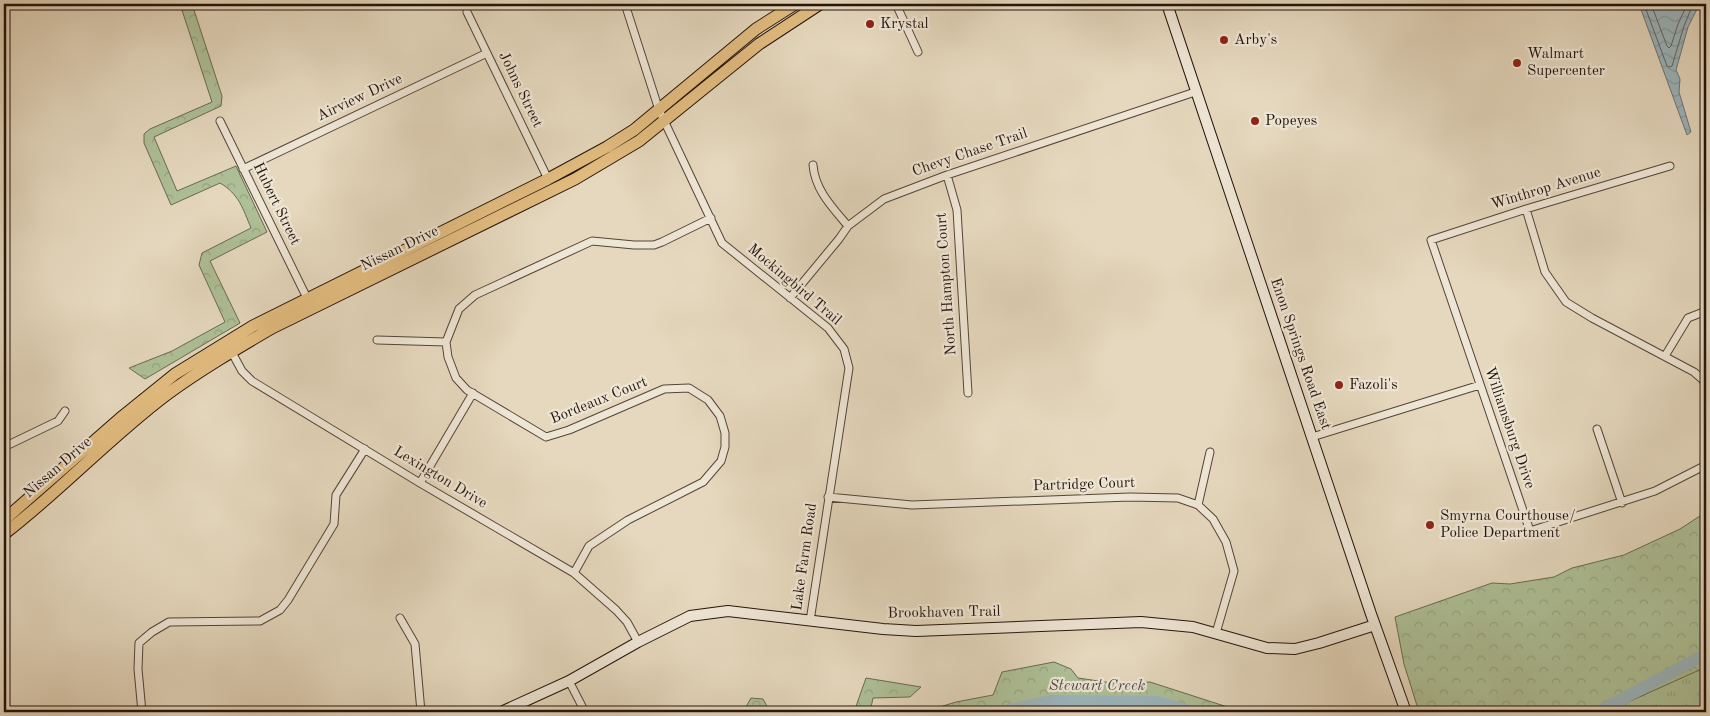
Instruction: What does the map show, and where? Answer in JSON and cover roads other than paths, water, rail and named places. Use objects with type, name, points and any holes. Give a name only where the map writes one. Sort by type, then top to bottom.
[{"type":"main road","name":"Nissan Drive","points":[[4,534],[165,396],[228,347],[272,328],[574,179],[639,141],[662,115],[756,29],[795,4]]},
{"type":"main road","name":"Nissan Drive","points":[[4,520],[123,416],[168,380],[228,347],[308,298],[548,179],[607,147],[662,115],[759,44],[820,4]]},
{"type":"street","points":[[625,4],[662,115]]},
{"type":"street","points":[[896,4],[918,52]]},
{"type":"street","name":"Enon Springs Road East","points":[[1167,4],[1195,92],[1406,712]]},
{"type":"street","name":"Johns Street","points":[[468,12],[548,179]]},
{"type":"street","name":"Airview Drive","points":[[244,169],[487,53]]},
{"type":"street","name":"Chevy Chase Trail","points":[[790,298],[848,226],[884,199],[947,175],[1195,92]]},
{"type":"street","name":"Mockingbird Trail","points":[[662,115],[722,243],[828,328],[844,349],[849,368],[828,497]]},
{"type":"street","name":"Hubert Street","points":[[220,121],[308,298]]},
{"type":"street","points":[[813,165],[814,173],[823,196],[848,226]]},
{"type":"street","name":"Winthrop Avenue","points":[[1432,240],[1526,209],[1670,166]]},
{"type":"street","name":"North Hampton Court","points":[[947,175],[957,210],[968,393]]},
{"type":"street","points":[[1526,209],[1545,272],[1566,302],[1592,318],[1694,372],[1706,385]]},
{"type":"street","points":[[377,340],[446,342],[459,309],[476,295],[592,241],[654,245],[711,218]]},
{"type":"street","name":"Williamsburg Drive","points":[[1432,240],[1530,531],[1656,491],[1706,465]]},
{"type":"street","points":[[1664,356],[1688,318],[1706,311]]},
{"type":"street","name":"Bordeaux Court","points":[[446,342],[448,357],[456,378],[466,390],[546,437],[569,430],[664,389],[689,388],[708,400],[720,416],[725,433],[725,447],[721,461],[704,482],[628,520],[589,546],[574,573]]},
{"type":"street","name":"Lexington Drive","points":[[228,347],[242,371],[252,381],[420,483],[574,573],[616,610],[627,622],[638,642]]},
{"type":"street","points":[[1312,437],[1480,385]]},
{"type":"street","points":[[420,483],[473,394]]},
{"type":"street","points":[[4,447],[58,421],[64,411]]},
{"type":"street","points":[[1597,429],[1622,503]]},
{"type":"street","points":[[142,712],[138,669],[139,643],[152,632],[169,622],[260,621],[280,610],[334,524],[336,495],[365,450]]},
{"type":"street","points":[[1198,505],[1210,452]]},
{"type":"street","name":"Partridge Court","points":[[828,497],[912,505],[1130,497],[1178,498],[1198,505],[1213,519],[1226,542],[1234,572],[1216,634]]},
{"type":"street","name":"Lake Farm Road","points":[[810,621],[828,497]]},
{"type":"street","name":"Brookhaven Trail","points":[[501,712],[569,681],[638,642],[690,616],[728,611],[883,630],[916,631],[1141,622],[1194,627],[1267,648],[1295,649],[1375,625]]},
{"type":"street","points":[[400,618],[415,644],[421,712]]},
{"type":"street","points":[[569,681],[585,712]]},
{"type":"water","points":[[1639,4],[1695,4],[1697,9],[1688,27],[1676,70],[1680,79],[1679,92],[1691,132],[1687,135]]},
{"type":"waterway","name":"Stewart Creek","points":[[1598,712],[1706,654]]},
{"type":"waterway","name":"Stewart Creek","points":[[1001,712],[1050,701],[1157,702],[1193,712]]},
{"type":"place","name":"Krystal","points":[[870,24]]},
{"type":"place","name":"Arby's","points":[[1224,40]]},
{"type":"place","name":"Walmart Supercenter","points":[[1517,63]]},
{"type":"place","name":"Popeyes","points":[[1255,121]]},
{"type":"place","name":"Fazoli's","points":[[1339,385]]},
{"type":"place","name":"Smyrna Courthouse/ Police Department","points":[[1430,525]]}]
